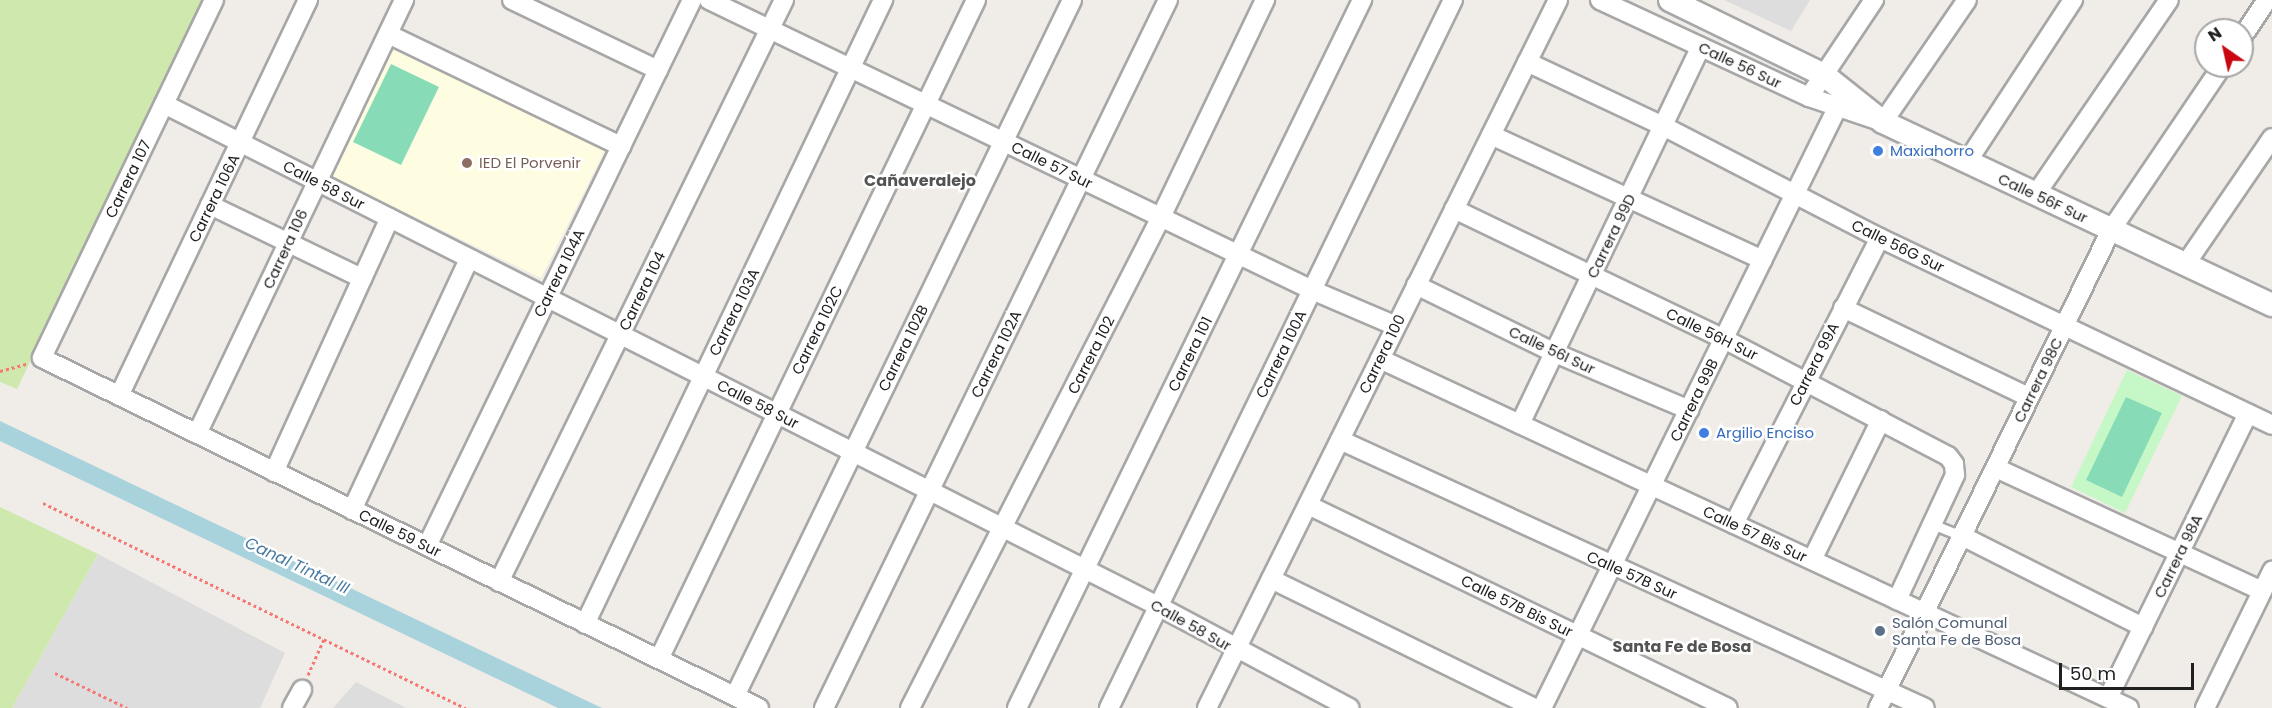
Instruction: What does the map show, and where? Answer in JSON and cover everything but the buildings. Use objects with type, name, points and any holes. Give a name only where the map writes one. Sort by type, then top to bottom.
[{"type":"street","name":"Carrera 107","points":[[42,358],[214,0]]},
{"type":"street","name":"Carrera 106A","points":[[119,396],[308,0]]},
{"type":"street","name":"Carrera 106","points":[[197,434],[404,0]]},
{"type":"street","points":[[512,0],[658,70]]},
{"type":"street","name":"Carrera 104A","points":[[427,546],[692,0]]},
{"type":"street","name":"Calle 57 Sur","points":[[709,0],[1312,290],[1396,326]]},
{"type":"street","name":"Carrera 104","points":[[499,582],[784,0]]},
{"type":"street","name":"Carrera 103A","points":[[585,624],[883,0]]},
{"type":"street","name":"Carrera 102C","points":[[659,659],[976,0]]},
{"type":"street","name":"Carrera 102B","points":[[735,696],[1072,0]]},
{"type":"street","name":"Carrera 102A","points":[[824,708],[1168,0]]},
{"type":"street","name":"Carrera 102","points":[[910,708],[1161,218],[1265,0]]},
{"type":"street","name":"Carrera 101","points":[[1017,708],[1362,0]]},
{"type":"street","name":"Carrera 100A","points":[[1109,708],[1453,0]]},
{"type":"street","name":"Carrera 100","points":[[1207,708],[1558,0]]},
{"type":"street","name":"Calle 56 Sur","points":[[1600,0],[1809,97],[1842,99]]},
{"type":"street","name":"Calle 56 Sur","points":[[1670,0],[1824,75]]},
{"type":"street","points":[[1809,97],[1874,0]]},
{"type":"street","points":[[1883,122],[1967,0]]},
{"type":"street","points":[[1967,162],[2073,0]]},
{"type":"street","points":[[2036,194],[2169,0]]},
{"type":"street","points":[[2254,18],[2262,5]]},
{"type":"street","points":[[388,34],[621,146]]},
{"type":"street","name":"Carrera 99D","points":[[1520,424],[1701,47]]},
{"type":"street","name":"Calle 56G Sur","points":[[1527,62],[1664,126],[1794,196],[1880,238],[2272,425]]},
{"type":"street","name":"Calle 56F Sur","points":[[1824,75],[1842,99],[1883,122],[2186,265],[2271,302]]},
{"type":"street","name":"Carrera 98C","points":[[1878,708],[2111,230],[2214,78]]},
{"type":"street","name":"Carrera 99B","points":[[1542,708],[1842,99]]},
{"type":"street","name":"Calle 58 Sur","points":[[164,104],[1158,606],[1350,708]]},
{"type":"street","points":[[1491,135],[1763,260]]},
{"type":"street","points":[[2186,265],[2272,138]]},
{"type":"street","points":[[210,205],[362,278]]},
{"type":"street","name":"Calle 56H Sur","points":[[1454,209],[1591,277],[1724,339],[1948,456],[1954,464],[1955,475],[1932,524]]},
{"type":"street","points":[[274,471],[390,218]]},
{"type":"street","name":"Carrera 99A","points":[[1734,524],[1880,238]]},
{"type":"street","points":[[352,510],[469,259]]},
{"type":"street","name":"Calle 56I Sur","points":[[1416,285],[1555,353],[1689,410]]},
{"type":"street","points":[[1843,308],[2029,398]]},
{"type":"street","name":"Calle 59 Sur","points":[[42,358],[759,708]]},
{"type":"street","name":"Calle 57 Bis Sur","points":[[1380,359],[2129,708]]},
{"type":"street","name":"Carrera 98A","points":[[2108,698],[2248,414]]},
{"type":"street","points":[[1812,560],[1881,420]]},
{"type":"street","name":"Calle 57B Sur","points":[[1340,440],[1926,708]]},
{"type":"street","points":[[1996,468],[2181,551],[2262,591]]},
{"type":"street","name":"Calle 57B Bis Sur","points":[[1308,505],[1726,708]]},
{"type":"street","points":[[1897,600],[1932,524]]},
{"type":"street","points":[[1962,536],[2143,627]]},
{"type":"street","points":[[2209,707],[2272,571]]},
{"type":"street","points":[[1270,579],[1533,708]]},
{"type":"street","points":[[292,708],[302,690]]},
{"type":"lane","points":[[1932,524],[1962,536]]},
{"type":"path","points":[[0,371],[42,358]]},
{"type":"path","points":[[43,503],[466,708]]},
{"type":"path","points":[[302,690],[324,639]]},
{"type":"path","points":[[55,673],[127,708]]},
{"type":"shaded area","points":[[1724,0],[1810,0],[1791,31]]},
{"type":"shaded area","name":"IED El Porvenir","points":[[394,47],[605,150],[541,278],[330,176]]},
{"type":"shaded area","points":[[98,554],[285,653],[260,708],[12,708]]},
{"type":"shaded area","points":[[356,682],[406,708],[333,708]]},
{"type":"green space","points":[[0,0],[203,0],[17,389],[0,382]]},
{"type":"green space","points":[[391,64],[439,87],[401,165],[353,142]]},
{"type":"green space","points":[[2127,370],[2182,396],[2125,513],[2071,487]]},
{"type":"green space","points":[[2126,397],[2162,413],[2122,497],[2086,480]]},
{"type":"green space","points":[[0,507],[98,554],[12,708],[0,708]]},
{"type":"water","name":"Canal Tintal III","points":[[0,421],[602,708],[558,708],[0,441]]},
{"type":"place","name":"Maxiahorro","points":[[1878,151]]},
{"type":"place","name":"IED El Porvenir","points":[[467,163]]},
{"type":"place","name":"Argilio Enciso","points":[[1704,433]]},
{"type":"place","name":"Salón Comunal Santa Fe de Bosa","points":[[1880,631]]},
{"type":"district","name":"Cañaveralejo","points":[[920,181]]},
{"type":"district","name":"Santa Fe de Bosa","points":[[1682,647]]}]
